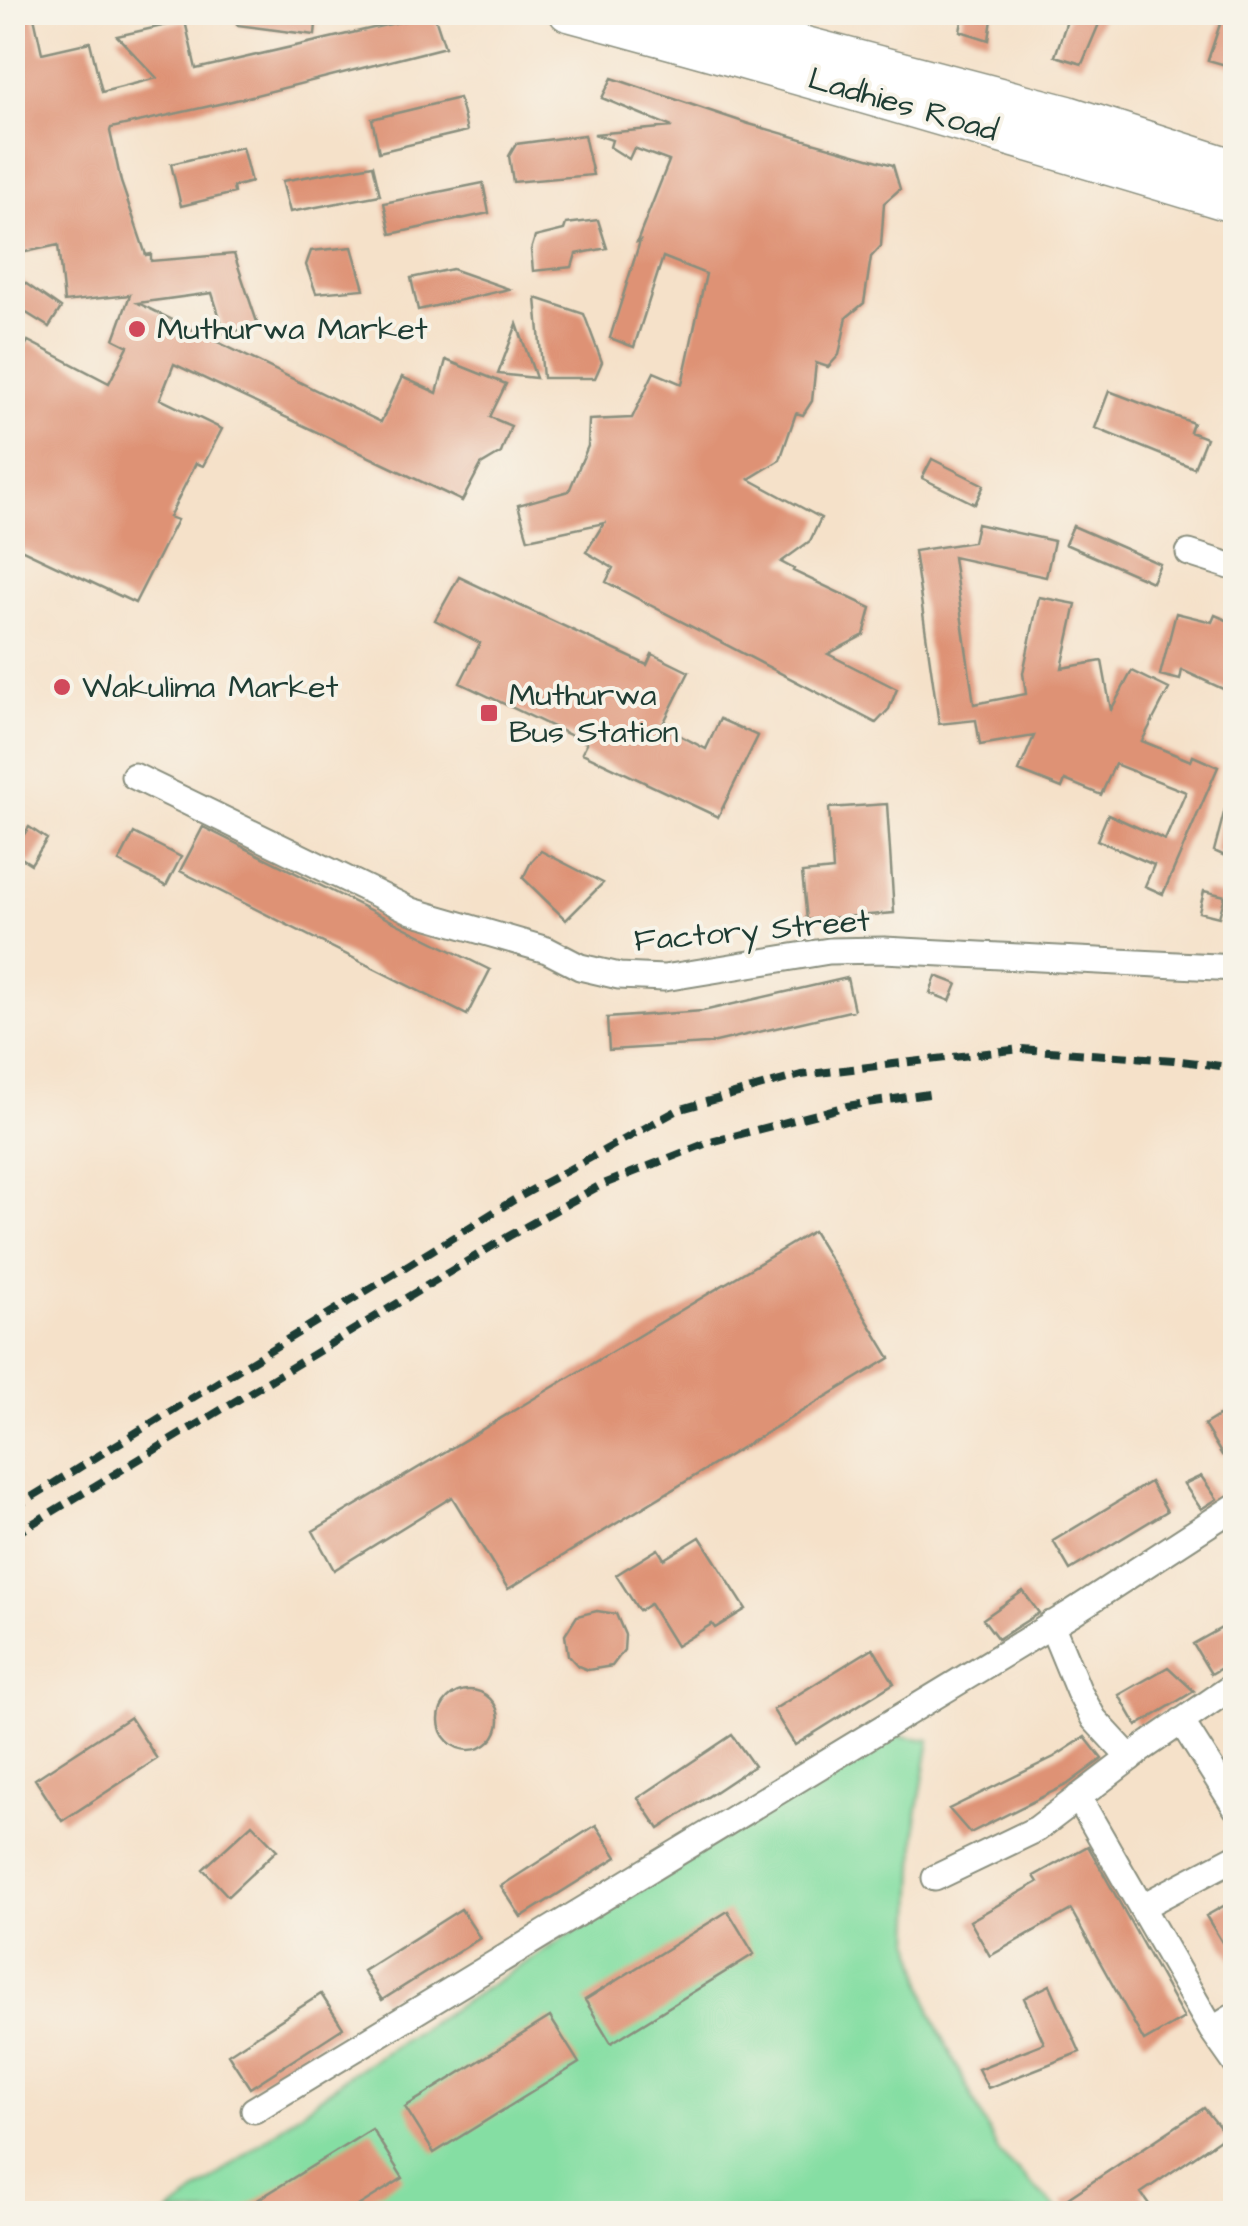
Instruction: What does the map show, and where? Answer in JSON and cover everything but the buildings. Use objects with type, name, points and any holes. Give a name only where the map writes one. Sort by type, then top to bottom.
[{"type":"main road","name":"Ladhies Road","points":[[568,12],[962,121],[1236,204]]},
{"type":"main road","points":[[676,12],[1068,116],[1236,169]]},
{"type":"street","points":[[1190,552],[1236,568]]},
{"type":"street","name":"Factory Street","points":[[134,776],[412,911],[546,950],[580,967],[620,976],[664,978],[829,951],[884,950],[1236,968]]},
{"type":"street","points":[[254,2110],[1051,1624],[1236,1506]]},
{"type":"street","points":[[1051,1624],[1094,1719],[1130,1758]]},
{"type":"street","points":[[935,1878],[1036,1829],[1236,1684]]},
{"type":"street","points":[[1181,1721],[1236,1808]]},
{"type":"street","points":[[1078,1797],[1212,2030],[1236,2064]]},
{"type":"street","points":[[1141,1906],[1236,1856]]},
{"type":"street","points":[[1212,2030],[1236,2015]]},
{"type":"green space","points":[[885,1734],[930,1740],[917,1815],[912,1941],[931,2013],[999,2153],[1061,2213],[168,2214],[349,2075]]},
{"type":"railway","points":[[12,1509],[517,1198],[678,1110],[801,1075],[1021,1049],[1236,1068]]},
{"type":"railway","points":[[12,1536],[509,1236],[599,1186],[707,1143],[847,1106],[935,1093]]},
{"type":"place","name":"Muthurwa Market","points":[[137,329]]},
{"type":"place","name":"Wakulima Market","points":[[62,687]]},
{"type":"place","name":"Muthurwa Bus Station","points":[[489,713]]}]
